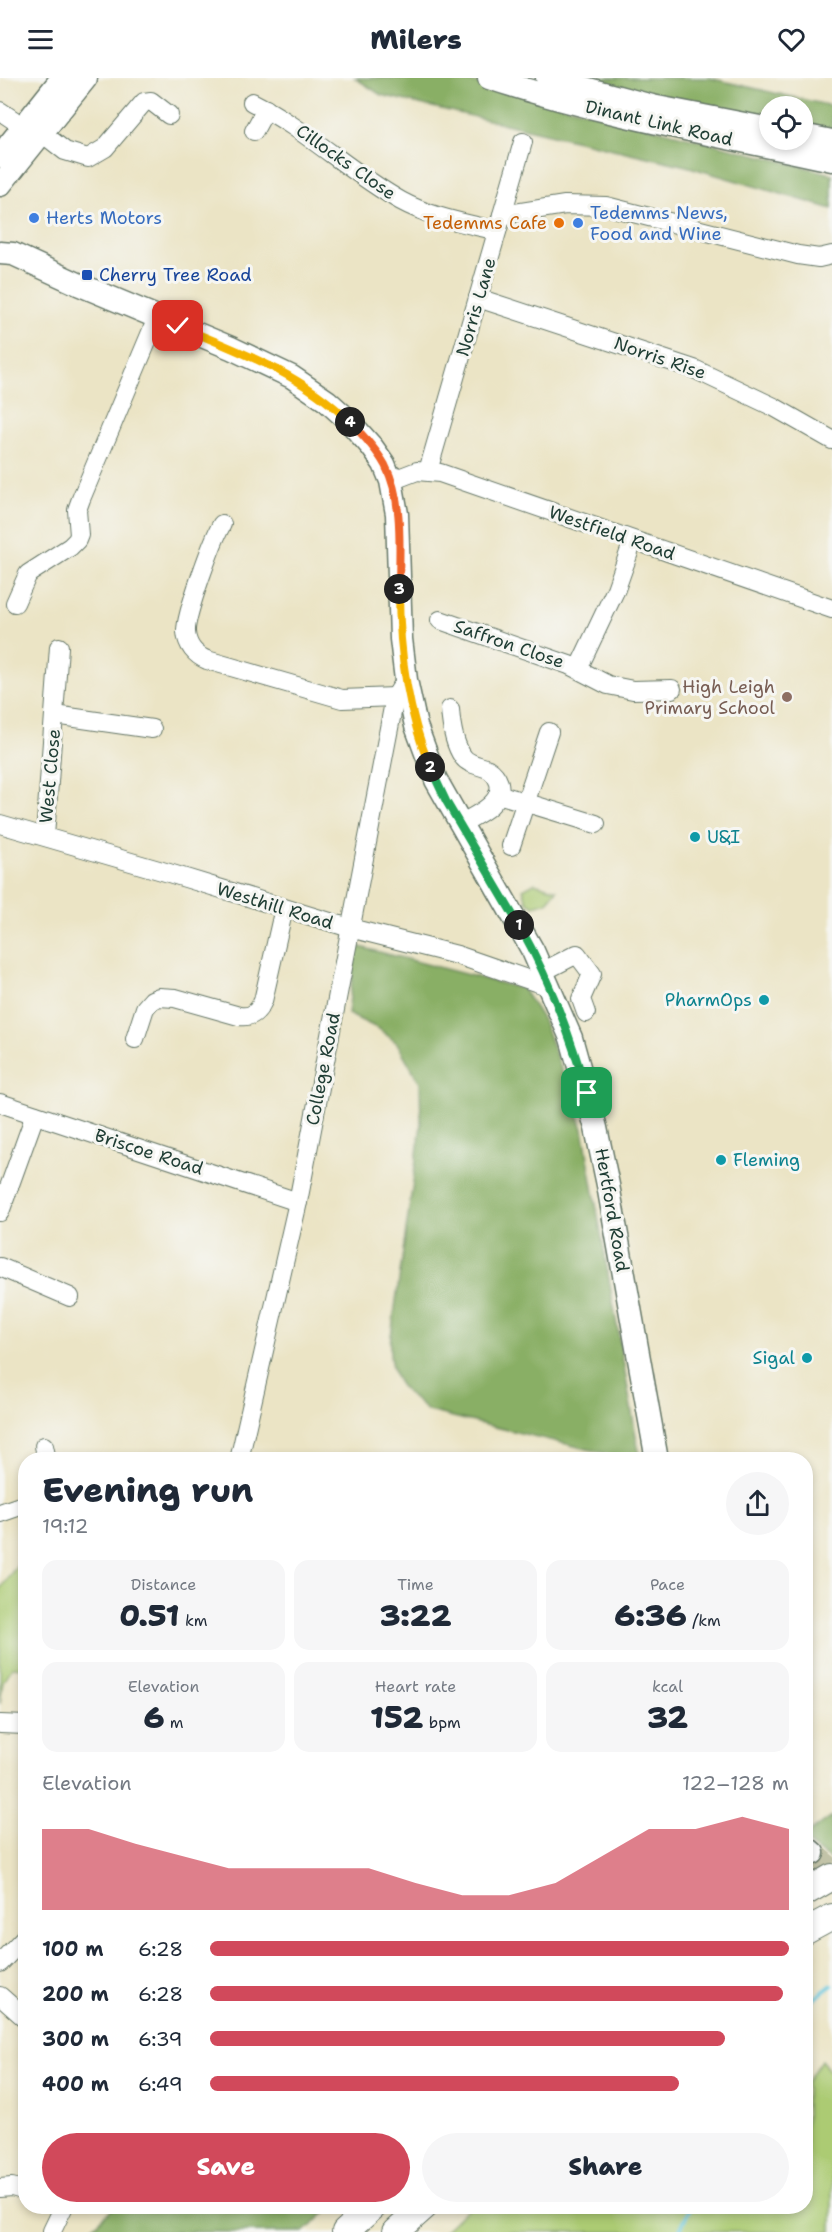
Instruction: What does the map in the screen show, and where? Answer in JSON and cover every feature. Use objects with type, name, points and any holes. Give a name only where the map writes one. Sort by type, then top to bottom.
[{"type":"highway","points":[[813,1888],[832,1877]]},
{"type":"highway","points":[[813,1927],[832,1917]]},
{"type":"highway","points":[[345,2232],[365,2214]]},
{"type":"highway","points":[[396,2232],[416,2214]]},
{"type":"main road","points":[[0,185],[63,78]]},
{"type":"main road","points":[[0,156],[33,130],[86,78]]},
{"type":"main road","name":"Dinant Link Road","points":[[489,78],[534,93],[639,120],[832,160]]},
{"type":"main road","name":"Dinant Link Road","points":[[547,78],[652,106],[759,127]]},
{"type":"main road","points":[[813,137],[832,141]]},
{"type":"main road","name":"Hertford Road","points":[[4,248],[78,284],[248,356],[304,384],[333,406],[366,439],[384,465],[392,482],[397,514],[401,688],[436,780],[521,928],[571,1038],[596,1128],[656,1452]]},
{"type":"street","points":[[0,111],[66,151],[88,158],[105,148],[144,102],[150,101],[169,115]]},
{"type":"street","name":"Cillocks Close","points":[[254,130],[259,106],[297,128],[380,189],[403,202],[438,215],[500,223]]},
{"type":"street","name":"Norris Lane","points":[[428,471],[523,142]]},
{"type":"street","points":[[500,223],[565,205],[606,206],[798,255],[819,258],[832,255]]},
{"type":"street","name":"Norris Rise","points":[[478,298],[694,369],[774,406],[832,440]]},
{"type":"street","points":[[15,603],[28,574],[77,540],[79,535],[77,510],[81,499],[158,318]]},
{"type":"street","points":[[392,482],[417,471],[428,471]]},
{"type":"street","name":"Westfield Road","points":[[428,471],[832,609]]},
{"type":"street","points":[[222,524],[187,624],[186,635],[193,651],[207,660],[342,699],[401,688]]},
{"type":"street","name":"Saffron Close","points":[[578,669],[613,595],[633,541]]},
{"type":"street","name":"Saffron Close","points":[[440,620],[528,650],[578,669],[601,682],[623,689],[672,689]]},
{"type":"street","name":"West Close","points":[[45,836],[56,715],[59,647]]},
{"type":"street","name":"College Road","points":[[241,1452],[298,1202],[389,730],[401,688]]},
{"type":"street","points":[[450,708],[453,731],[463,757],[468,762],[491,771],[500,786],[498,794],[487,808],[460,824]]},
{"type":"street","name":"West Close","points":[[56,715],[152,729]]},
{"type":"street","points":[[389,730],[416,726]]},
{"type":"street","points":[[511,846],[549,732]]},
{"type":"street","points":[[498,794],[596,824]]},
{"type":"street","name":"Westhill Road","points":[[0,824],[350,928],[546,979]]},
{"type":"street","points":[[135,1039],[145,1008],[152,1000],[159,997],[175,998],[240,1016],[256,1013],[263,1001],[285,908]]},
{"type":"street","points":[[546,979],[577,954],[592,974],[581,999],[586,1013]]},
{"type":"street","name":"Briscoe Road","points":[[0,1103],[298,1202]]},
{"type":"street","points":[[0,1212],[35,1115]]},
{"type":"street","points":[[0,1267],[70,1298]]},
{"type":"street","points":[[0,1513],[18,1507]]},
{"type":"street","points":[[0,1724],[18,1725]]},
{"type":"street","points":[[0,1963],[18,1944]]},
{"type":"street","points":[[0,1996],[18,2012]]},
{"type":"street","points":[[0,2187],[18,2189]]},
{"type":"street","points":[[52,2231],[59,2214]]},
{"type":"green space","points":[[355,78],[456,78],[832,174],[832,209],[686,166],[381,95]]},
{"type":"green space","points":[[581,78],[709,78],[788,96],[759,96],[759,119]]},
{"type":"green space","points":[[813,102],[832,106],[832,134],[813,130]]},
{"type":"green space","points":[[534,883],[557,890],[547,902],[534,906],[527,902],[523,889]]},
{"type":"green space","points":[[356,946],[523,989],[543,1020],[583,1129],[639,1452],[600,1452],[428,1411],[398,1383],[391,1366],[390,1343],[421,1125],[420,1083],[397,1043],[379,1029],[348,1014]]},
{"type":"green space","points":[[18,1564],[18,1667],[12,1667],[3,1681],[0,1704],[0,1589]]},
{"type":"green space","points":[[832,1816],[832,1861],[813,1847],[813,1830]]},
{"type":"green space","points":[[821,2060],[832,2074],[832,2232],[443,2232],[462,2214],[813,2214],[813,2072]]},
{"type":"green space","points":[[106,2214],[324,2214],[304,2232],[87,2232]]},
{"type":"waterway","points":[[813,2000],[832,1985]]},
{"type":"waterway","points":[[679,2232],[687,2214]]},
{"type":"tunnel","points":[[813,1853],[832,1869]]},
{"type":"place","name":"Herts Motors","points":[[34,218]]},
{"type":"place","name":"Tedemms Cafe","points":[[559,223]]},
{"type":"place","name":"Tedemms News, Food and Wine","points":[[578,223]]},
{"type":"place","name":"Cherry Tree Road","points":[[87,275]]},
{"type":"place","name":"High Leigh Primary School","points":[[787,697]]},
{"type":"place","name":"U&I","points":[[695,837]]},
{"type":"place","name":"PharmOps","points":[[764,1000]]},
{"type":"place","name":"Fleming","points":[[721,1160]]},
{"type":"place","name":"Sigal","points":[[807,1358]]},
{"type":"route","points":[[178,326],[257,359],[304,384],[353,425],[384,465],[392,482],[397,514],[399,621],[402,652],[408,690],[425,754],[446,801],[533,951],[571,1038],[587,1093]]}]
